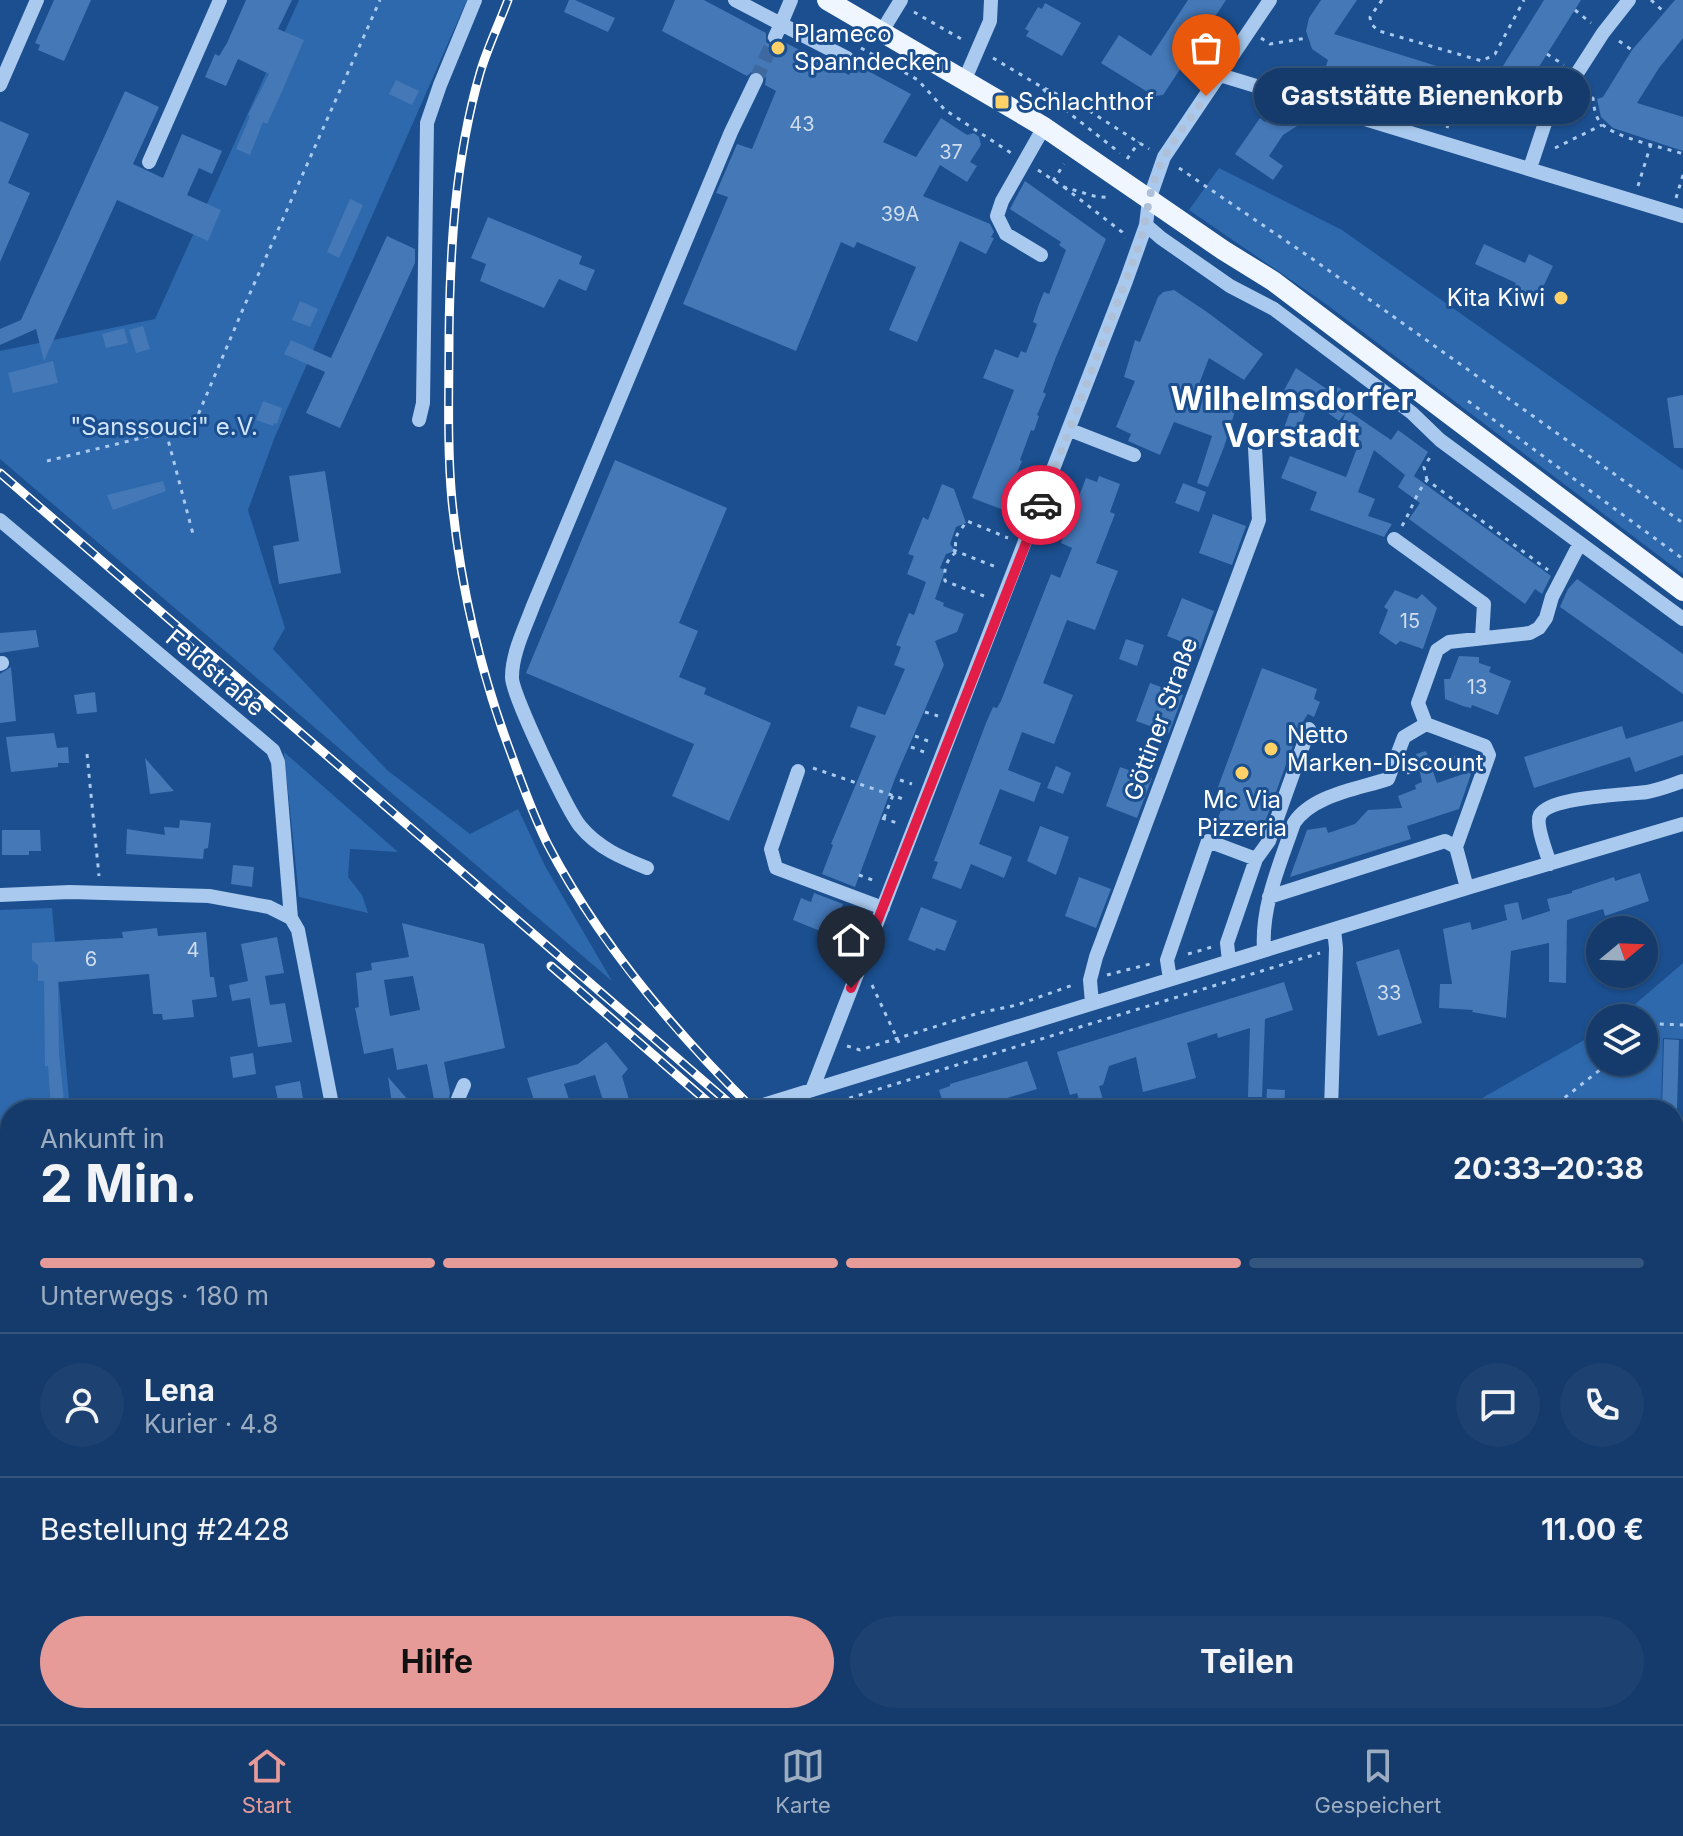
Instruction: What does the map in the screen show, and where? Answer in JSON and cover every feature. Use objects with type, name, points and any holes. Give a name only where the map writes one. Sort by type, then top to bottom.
[{"type":"main road","points":[[827,0],[1044,127],[1273,281],[1683,591]]},
{"type":"street","points":[[0,85],[37,0]]},
{"type":"street","points":[[149,162],[220,0]]},
{"type":"street","points":[[419,420],[423,403],[427,123],[475,0]]},
{"type":"street","points":[[735,0],[778,31],[847,58]]},
{"type":"street","points":[[778,31],[791,0]]},
{"type":"street","points":[[882,31],[901,0]]},
{"type":"street","points":[[965,79],[990,21],[991,0]]},
{"type":"street","points":[[812,1090],[1070,430],[1133,247],[1146,225],[1149,200],[1164,157],[1270,0]]},
{"type":"street","points":[[1530,168],[1545,123],[1603,33],[1629,0]]},
{"type":"street","points":[[1220,75],[1677,214]]},
{"type":"street","points":[[647,868],[612,854],[580,826],[556,782],[511,679],[518,647],[533,606],[725,145],[756,80]]},
{"type":"street","points":[[1041,255],[1006,234],[997,216],[1002,201],[1044,127]]},
{"type":"street","points":[[1146,225],[1230,286],[1274,309],[1412,413],[1440,440],[1683,619]]},
{"type":"street","points":[[1412,413],[1429,399]]},
{"type":"street","points":[[1070,430],[1134,455]]},
{"type":"street","name":"Göttiner Straße","points":[[1092,1003],[1090,980],[1259,520],[1255,448]]},
{"type":"street","points":[[1560,528],[1583,517]]},
{"type":"street","name":"Feldstraße","points":[[0,520],[273,750],[278,762],[291,918],[298,930],[331,1100]]},
{"type":"street","points":[[1394,539],[1484,604],[1482,638]]},
{"type":"street","points":[[1467,888],[1456,847],[1489,755],[1485,746],[1426,724],[1418,703],[1422,688],[1437,650],[1449,642],[1530,633],[1539,628],[1580,543]]},
{"type":"street","points":[[1264,950],[1263,932],[1269,897],[1300,813],[1314,804],[1388,779],[1404,737],[1426,724]]},
{"type":"street","points":[[1229,961],[1227,943],[1256,859],[1269,841],[1309,729]]},
{"type":"street","points":[[798,771],[771,849],[776,868],[883,908]]},
{"type":"street","points":[[1550,864],[1538,823],[1540,815],[1547,809],[1593,796],[1649,791],[1683,781]]},
{"type":"street","points":[[780,1100],[1683,824]]},
{"type":"street","points":[[1170,979],[1167,960],[1208,841],[1256,859]]},
{"type":"street","points":[[1269,897],[1445,841],[1456,847]]},
{"type":"street","points":[[0,895],[70,892],[209,896],[269,907],[291,918]]},
{"type":"street","points":[[1331,1100],[1334,929]]},
{"type":"street","points":[[458,1100],[464,1085]]},
{"type":"path","points":[[47,461],[166,432],[198,415],[380,0]]},
{"type":"path","points":[[1382,0],[1370,17],[1371,24],[1379,31],[1482,61],[1495,54],[1524,0]]},
{"type":"path","points":[[1651,0],[1663,11]]},
{"type":"path","points":[[1250,31],[1270,44],[1307,38]]},
{"type":"path","points":[[851,42],[918,80],[945,110],[1064,187],[1122,232],[1133,247]]},
{"type":"path","points":[[1345,112],[1356,75]]},
{"type":"path","points":[[1570,85],[1593,98],[1602,125]]},
{"type":"path","points":[[1040,86],[1080,105],[1164,157],[1683,523]]},
{"type":"path","points":[[1395,127],[1407,90]]},
{"type":"path","points":[[1046,104],[1059,105]]},
{"type":"path","points":[[1443,142],[1454,105]]},
{"type":"path","points":[[1538,143],[1556,148],[1602,125],[1683,154]]},
{"type":"path","points":[[1633,200],[1649,142]]},
{"type":"path","points":[[1053,181],[1066,159]]},
{"type":"path","points":[[1677,214],[1683,175]]},
{"type":"path","points":[[1064,187],[1116,199]]},
{"type":"path","points":[[1125,237],[1133,247]]},
{"type":"path","points":[[166,432],[193,534]]},
{"type":"path","points":[[1440,440],[1424,467],[1427,480],[1561,579]]},
{"type":"path","points":[[1394,539],[1411,512],[1416,494],[1427,480]]},
{"type":"path","points":[[985,596],[945,581],[943,572],[954,551],[954,543],[960,528],[967,521],[1008,538],[1012,527]]},
{"type":"path","points":[[954,551],[996,567]]},
{"type":"path","points":[[925,712],[938,716]]},
{"type":"path","points":[[915,736],[928,741],[920,763]]},
{"type":"path","points":[[1388,779],[1485,746]]},
{"type":"path","points":[[911,747],[924,752]]},
{"type":"path","points":[[87,754],[100,878]]},
{"type":"path","points":[[798,771],[816,768],[906,800]]},
{"type":"path","points":[[902,811],[916,773]]},
{"type":"path","points":[[900,780],[912,784]]},
{"type":"path","points":[[893,795],[883,818],[897,823]]},
{"type":"path","points":[[859,875],[875,881],[867,902]]},
{"type":"path","points":[[830,1042],[860,1050],[979,1013],[1017,1005],[1090,980],[1227,943]]},
{"type":"path","points":[[845,1100],[1336,948]]},
{"type":"path","points":[[877,973],[872,987],[914,1080]]},
{"type":"path","points":[[1658,1025],[1683,1025]]},
{"type":"path","points":[[1562,1100],[1592,1076]]},
{"type":"green space","name":"\"Sanssouci\" e.V.","points":[[299,0],[467,0],[274,439],[248,510],[285,628],[273,649],[387,770],[470,834],[518,809],[545,866],[612,981],[0,459],[0,351],[155,319]]},
{"type":"green space","points":[[1219,168],[1342,230],[1683,470],[1683,574],[1326,304],[1189,210]]},
{"type":"green space","points":[[284,752],[398,852],[350,849],[348,877],[362,895],[368,913],[299,897]]},
{"type":"green space","points":[[52,908],[69,1100],[0,1100],[0,910]]},
{"type":"green space","points":[[1683,963],[1683,1039],[1663,1038],[1661,1100],[1479,1100],[1586,1039],[1586,1076],[1658,1076],[1658,1004],[1635,1004],[1658,988],[1658,984]]},
{"type":"building","points":[[54,0],[91,0],[64,61],[38,50],[40,45],[35,43]]},
{"type":"building","points":[[246,0],[292,0],[278,29],[304,40],[250,155],[236,149],[248,115],[269,74],[238,59],[226,86],[205,77],[215,54],[219,56],[227,43]]},
{"type":"building","points":[[569,0],[615,18],[608,32],[564,12]]},
{"type":"building","points":[[675,0],[704,0],[766,33],[766,42],[772,46],[780,46],[784,42],[849,75],[855,64],[911,94],[883,142],[916,157],[941,118],[967,135],[974,133],[979,137],[981,145],[970,162],[977,166],[967,182],[940,165],[923,196],[990,224],[994,232],[991,237],[994,238],[986,254],[960,241],[917,342],[889,330],[916,267],[857,242],[854,248],[841,242],[796,351],[683,304],[728,197],[716,193],[737,144],[752,149],[776,91],[765,85],[766,78],[761,71],[754,70],[747,76],[662,31]]},
{"type":"building","points":[[1188,0],[1226,0],[1163,95],[1154,96],[1101,63],[1119,35],[1151,56]]},
{"type":"building","points":[[1321,0],[1357,0],[1334,34],[1488,82],[1498,74],[1544,0],[1581,0],[1518,100],[1504,108],[1486,110],[1484,114],[1326,66],[1328,60],[1312,49],[1306,31],[1309,18]]},
{"type":"building","points":[[1675,0],[1683,0],[1683,38],[1637,103],[1683,117],[1683,151],[1613,128],[1601,117],[1597,99],[1603,97],[1632,50]]},
{"type":"building","points":[[1045,3],[1081,23],[1062,56],[1026,36],[1029,31],[1025,29],[1038,7],[1042,9]]},
{"type":"building","points":[[396,80],[419,91],[412,105],[389,94]]},
{"type":"building","points":[[125,91],[159,107],[133,164],[163,178],[182,134],[222,151],[212,174],[199,168],[187,195],[221,210],[208,241],[117,200],[44,361],[36,329],[0,345],[0,329],[21,320]]},
{"type":"building","points":[[1275,109],[1282,115],[1287,111],[1297,126],[1283,135],[1269,156],[1283,166],[1273,180],[1235,154],[1260,118],[1265,122]]},
{"type":"building","points":[[0,121],[29,134],[8,183],[30,193],[0,262]]},
{"type":"building","points":[[1025,181],[1106,239],[1056,357],[1043,392],[1046,394],[1034,431],[1031,430],[1022,461],[1001,509],[972,498],[1014,390],[983,378],[995,349],[1018,358],[1021,351],[1026,353],[1037,324],[1033,322],[1039,304],[1044,292],[1049,294],[1066,250],[1059,245],[1061,242],[1010,209]]},
{"type":"building","points":[[350,199],[363,205],[339,258],[327,252]]},
{"type":"building","points":[[488,217],[582,256],[579,264],[595,270],[586,291],[559,279],[544,308],[480,281],[486,264],[471,258]]},
{"type":"building","points":[[387,236],[415,249],[415,263],[340,428],[306,413],[325,372],[284,354],[291,340],[331,358]]},
{"type":"building","points":[[1484,244],[1525,263],[1529,254],[1553,266],[1535,304],[1511,293],[1516,283],[1475,264]]},
{"type":"building","points":[[1174,290],[1263,354],[1244,380],[1209,358],[1196,392],[1223,403],[1224,400],[1236,404],[1236,408],[1208,487],[1197,483],[1212,436],[1174,422],[1160,455],[1128,441],[1131,434],[1116,427],[1135,381],[1124,377],[1135,340],[1140,342],[1158,297],[1163,292]]},
{"type":"building","points":[[300,301],[318,309],[310,327],[292,320]]},
{"type":"building","points":[[143,326],[150,349],[136,353],[129,330]]},
{"type":"building","points":[[124,328],[128,343],[106,348],[102,334]]},
{"type":"building","points":[[53,361],[58,383],[13,393],[8,373]]},
{"type":"building","points":[[1296,368],[1334,394],[1338,387],[1355,399],[1347,410],[1391,440],[1398,430],[1428,452],[1414,476],[1551,576],[1542,594],[1535,589],[1525,604],[1409,519],[1420,503],[1398,487],[1405,475],[1374,450],[1358,492],[1375,499],[1368,516],[1392,524],[1384,537],[1310,510],[1317,492],[1281,478],[1290,456],[1346,477],[1357,448],[1335,440],[1346,412],[1339,421],[1310,400],[1298,433],[1284,428],[1293,403],[1281,396]]},
{"type":"building","points":[[1683,395],[1683,448],[1674,448],[1667,398]]},
{"type":"building","points":[[263,401],[282,408],[277,424],[273,426],[256,420]]},
{"type":"building","points":[[615,460],[727,508],[679,623],[698,631],[679,677],[706,688],[704,694],[771,723],[729,821],[672,796],[694,744],[526,673]]},
{"type":"building","points":[[325,471],[341,573],[279,584],[273,546],[299,541],[289,476]]},
{"type":"building","points":[[1099,476],[1120,484],[1110,512],[1115,514],[1096,563],[1118,571],[1095,630],[1067,620],[1043,683],[1073,695],[1054,744],[1022,732],[1008,770],[1041,783],[1034,802],[1000,789],[979,844],[1012,857],[1004,878],[971,864],[961,889],[932,878],[938,862],[934,861],[986,723],[993,707],[997,708],[1001,701],[1051,574],[1060,578],[1072,548],[1061,543],[1086,478],[1097,482]]},
{"type":"building","points":[[163,481],[166,491],[113,510],[107,495]]},
{"type":"building","points":[[1183,483],[1206,492],[1199,512],[1175,503]]},
{"type":"building","points":[[942,484],[954,489],[966,523],[956,527],[950,544],[955,551],[946,554],[940,568],[945,570],[935,599],[944,603],[943,606],[964,614],[957,632],[935,641],[944,665],[896,776],[855,887],[822,874],[831,844],[876,736],[850,727],[858,706],[885,715],[905,669],[894,665],[901,647],[896,645],[909,613],[914,615],[926,582],[907,574],[914,556],[908,554],[923,517],[928,520]]},
{"type":"building","points":[[1213,514],[1246,526],[1232,565],[1199,553]]},
{"type":"building","points":[[1577,579],[1683,654],[1683,694],[1560,607],[1568,589]]},
{"type":"building","points":[[1395,590],[1417,599],[1422,594],[1437,608],[1423,649],[1400,641],[1396,645],[1379,633],[1388,610],[1384,607]]},
{"type":"building","points":[[1182,598],[1214,611],[1200,649],[1167,636]]},
{"type":"building","points":[[36,630],[39,647],[0,653],[0,633]]},
{"type":"building","points":[[1126,639],[1144,645],[1137,666],[1119,659]]},
{"type":"building","points":[[1459,656],[1479,657],[1479,663],[1491,667],[1489,672],[1511,681],[1498,715],[1445,699],[1444,679],[1450,679]]},
{"type":"building","points":[[11,667],[16,721],[0,723],[0,674]]},
{"type":"building","points":[[1262,668],[1317,689],[1314,699],[1320,702],[1314,717],[1308,714],[1300,726],[1260,836],[1217,821],[1224,802],[1214,798]]},
{"type":"building","points":[[1150,683],[1183,695],[1169,733],[1136,721]]},
{"type":"building","points":[[95,692],[97,712],[77,714],[74,695]]},
{"type":"building","points":[[1683,721],[1683,755],[1635,772],[1630,757],[1534,788],[1524,757],[1622,726],[1626,739]]},
{"type":"building","points":[[54,733],[57,748],[68,747],[69,763],[11,772],[6,737]]},
{"type":"building","points":[[1426,751],[1437,783],[1472,771],[1459,809],[1407,826],[1411,839],[1290,877],[1307,830],[1326,827],[1328,833],[1355,824],[1368,810],[1402,808],[1398,796],[1416,789],[1415,785],[1422,782],[1416,754]]},
{"type":"building","points":[[145,758],[174,791],[150,794]]},
{"type":"building","points":[[1056,766],[1071,773],[1063,794],[1047,788]]},
{"type":"building","points":[[1120,767],[1152,778],[1137,818],[1106,806]]},
{"type":"building","points":[[180,820],[211,823],[208,848],[204,849],[203,859],[126,854],[127,829],[165,835],[164,827],[179,828]]},
{"type":"building","points":[[1040,826],[1069,837],[1056,875],[1027,861]]},
{"type":"building","points":[[2,830],[40,830],[41,851],[29,851],[29,855],[2,855]]},
{"type":"building","points":[[233,865],[254,867],[252,887],[231,884]]},
{"type":"building","points":[[1640,873],[1649,901],[1605,916],[1603,909],[1567,920],[1566,983],[1549,982],[1549,943],[1511,951],[1506,1018],[1473,1010],[1439,1008],[1440,984],[1452,984],[1443,929],[1470,922],[1472,930],[1507,920],[1504,905],[1518,902],[1522,920],[1550,911],[1547,899],[1614,877],[1615,881]]},
{"type":"building","points":[[1079,877],[1111,889],[1096,928],[1065,916]]},
{"type":"building","points":[[814,893],[843,904],[830,935],[793,920],[801,898],[811,902]]},
{"type":"building","points":[[921,907],[957,921],[945,951],[936,948],[935,951],[908,940]]},
{"type":"building","points":[[402,923],[484,944],[505,1048],[444,1062],[448,1100],[434,1100],[427,1064],[397,1070],[393,1048],[364,1054],[355,1008],[359,1007],[356,973],[372,970],[371,963],[409,957]],"holes":[[[413,976],[420,1010],[390,1016],[384,980]]]},
{"type":"building","points":[[157,928],[158,936],[206,932],[210,977],[214,977],[217,997],[192,1000],[194,1017],[163,1020],[162,1014],[153,1014],[149,974],[58,982],[59,1054],[64,1100],[50,1100],[48,1066],[45,1066],[44,981],[38,981],[38,965],[32,960],[32,943],[123,938],[122,932]]},
{"type":"building","points":[[277,937],[284,973],[265,976],[270,1005],[285,1003],[292,1042],[258,1047],[250,998],[232,1001],[229,985],[248,981],[241,944]]},
{"type":"building","points":[[1399,949],[1422,1023],[1378,1036],[1356,962]]},
{"type":"building","points":[[1284,982],[1293,1010],[1265,1019],[1262,1097],[1248,1097],[1250,1028],[1218,1038],[1217,1033],[1187,1043],[1196,1078],[1143,1092],[1136,1057],[1109,1066],[1103,1085],[1099,1086],[1103,1100],[1079,1100],[1077,1093],[1070,1095],[1057,1052]]},
{"type":"building","points":[[1664,1039],[1679,1040],[1677,1100],[1662,1100]]},
{"type":"building","points":[[606,1042],[628,1069],[622,1076],[629,1100],[603,1100],[595,1075],[564,1084],[569,1100],[534,1100],[527,1078],[578,1064]]},
{"type":"building","points":[[253,1053],[256,1074],[233,1078],[230,1057]]},
{"type":"building","points":[[1027,1061],[1037,1089],[1001,1100],[942,1100],[939,1090]]},
{"type":"building","points":[[388,1077],[408,1100],[391,1100]]},
{"type":"building","points":[[300,1081],[303,1100],[278,1100],[275,1086]]},
{"type":"building","points":[[1267,1089],[1285,1090],[1284,1100],[1266,1100]]},
{"type":"tunnel","points":[[756,80],[775,37]]},
{"type":"railway","points":[[508,0],[483,64],[465,138],[459,171],[451,270],[450,481],[461,567],[474,632],[491,696],[533,812],[568,880],[614,951],[640,984],[695,1049],[744,1100]]},
{"type":"railway","points":[[0,473],[725,1100]]},
{"type":"railway","points":[[551,966],[705,1100]]},
{"type":"way so far","points":[[1041,505],[1146,225],[1155,177],[1164,157],[1206,96]]},
{"type":"place","name":"Plameco Spanndecken","points":[[778,48]]},
{"type":"place","name":"Gaststätte Bienenkorb","points":[[1206,96]]},
{"type":"place","name":"Schlachthof","points":[[1002,102]]},
{"type":"place","name":"Kita Kiwi","points":[[1561,298]]},
{"type":"place","name":"Netto Marken-Discount","points":[[1271,749]]},
{"type":"place","name":"Mc Via Pizzeria","points":[[1242,773]]},
{"type":"district","name":"Wilhelmsdorfer Vorstadt","points":[[1292,418]]},
{"type":"route","points":[[851,988],[1041,505]]}]
